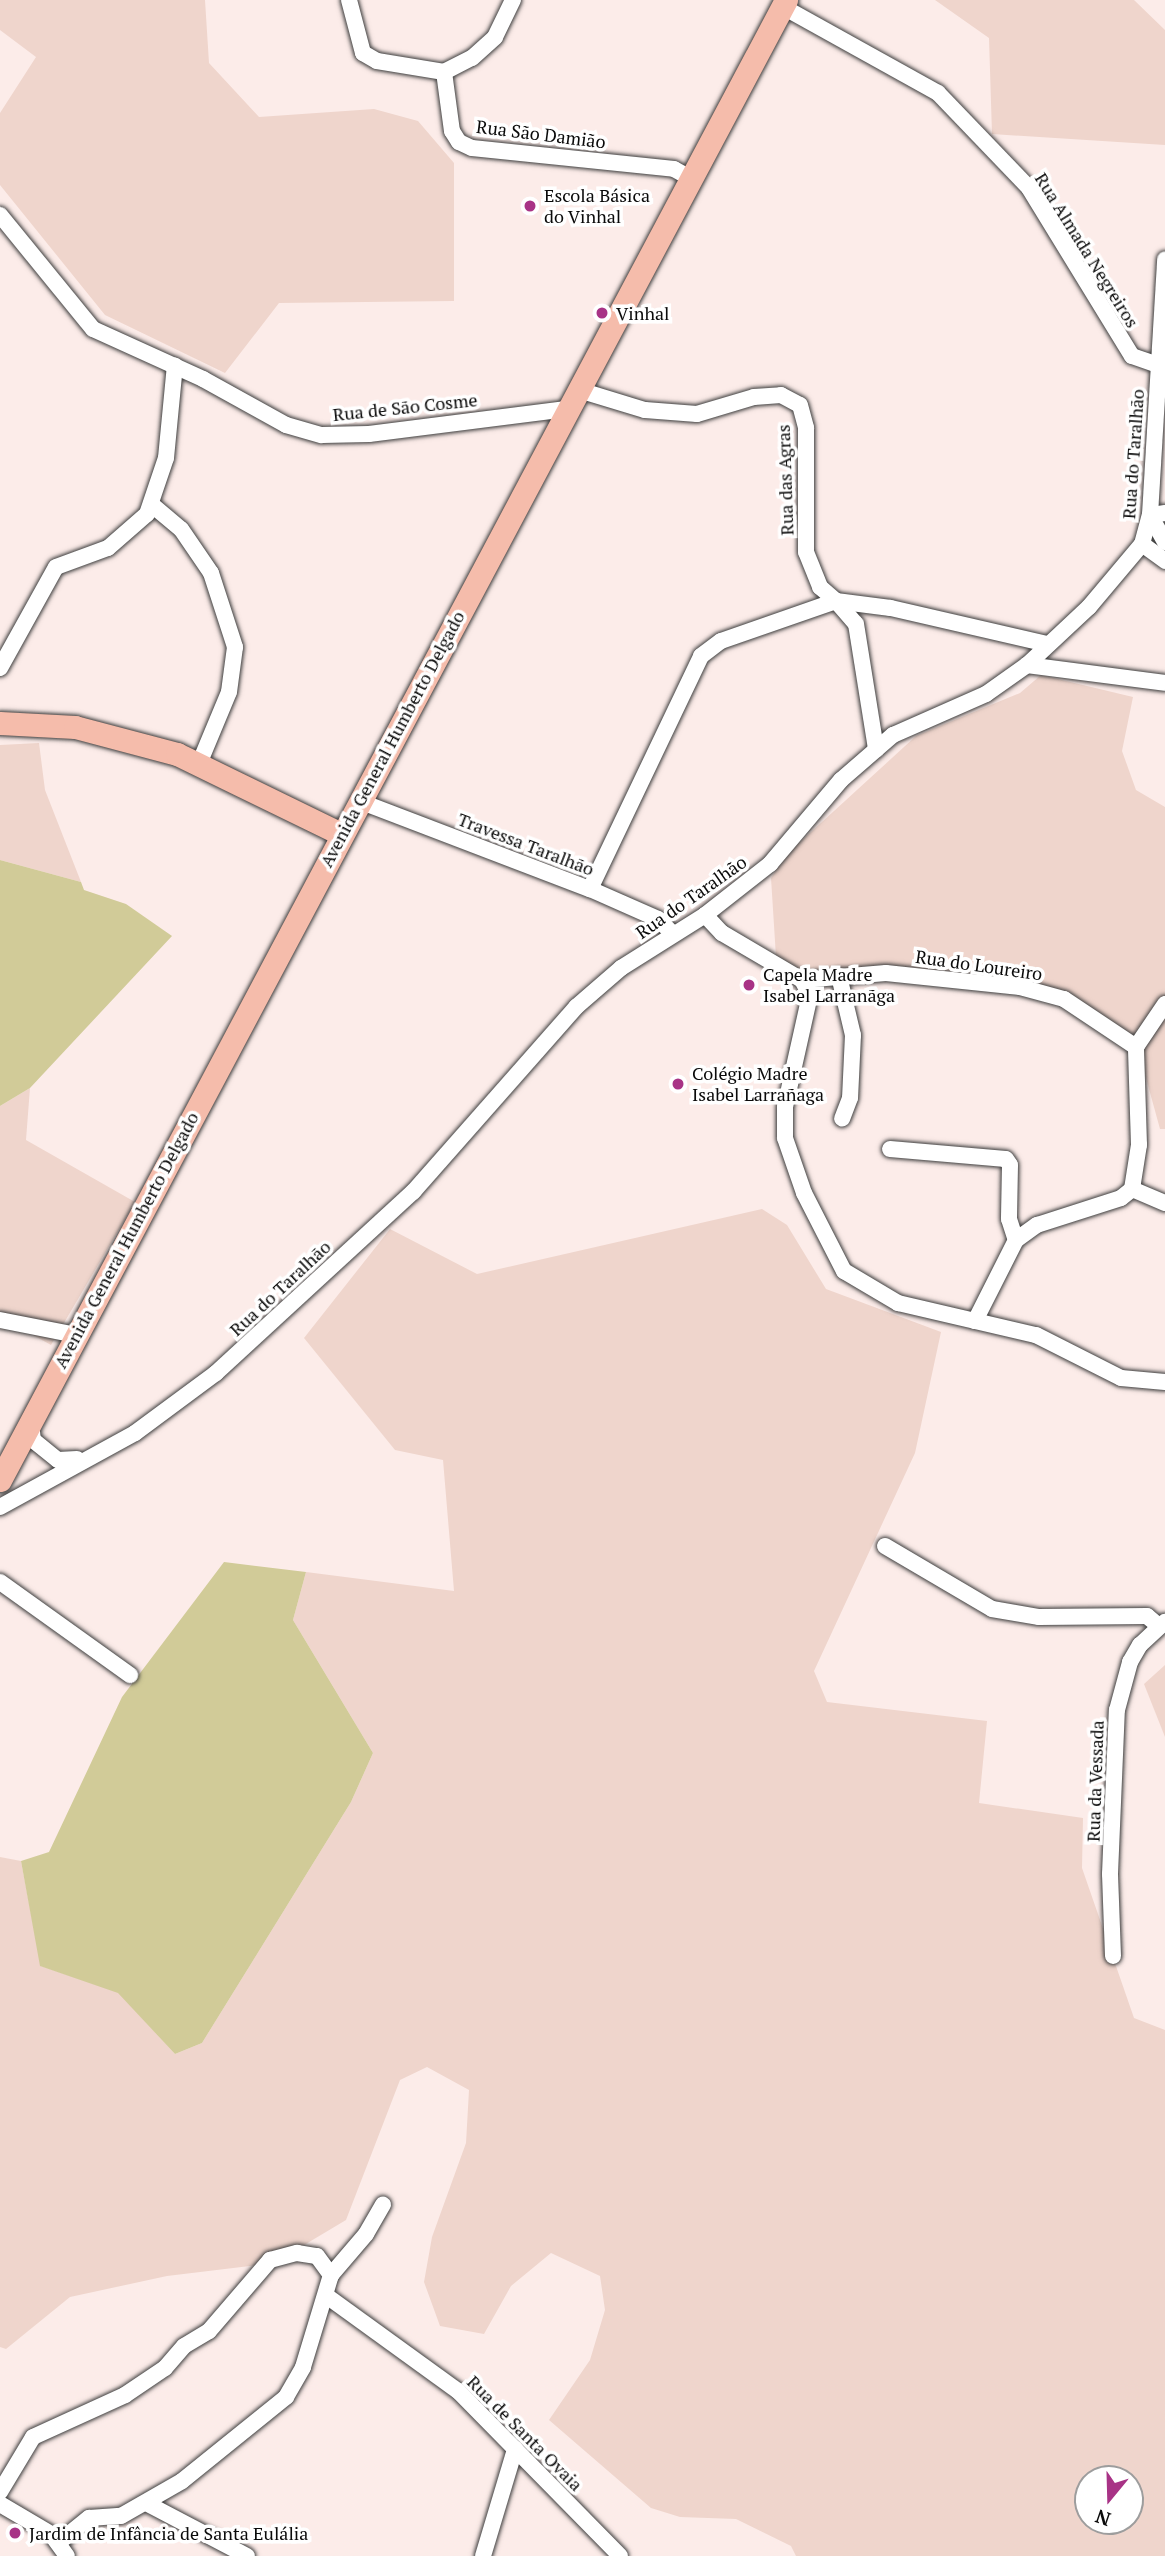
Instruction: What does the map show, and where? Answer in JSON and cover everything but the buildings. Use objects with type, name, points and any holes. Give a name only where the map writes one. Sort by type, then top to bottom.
[{"type":"street","points":[[349,0],[363,52],[377,61],[444,72],[472,58],[495,37],[513,0]]},
{"type":"street","name":"Avenida General Humberto Delgado","points":[[0,1480],[785,3]]},
{"type":"street","name":"Rua Almada Negreiros","points":[[785,3],[938,93],[1029,188],[1132,356],[1158,365]]},
{"type":"street","name":"Rua São Damião","points":[[444,72],[452,131],[459,142],[472,148],[674,169],[690,178]]},
{"type":"street","name":"Rua de São Cosme","points":[[0,215],[93,329],[175,365],[286,425],[322,435],[369,433],[573,400]]},
{"type":"street","name":"Rua do Taralhão","points":[[0,1507],[135,1433],[216,1373],[413,1192],[576,1007],[673,934],[705,915],[770,864],[841,780],[892,735],[986,694],[1027,665],[1046,644],[1089,607],[1142,544],[1158,514],[1161,398],[1158,365],[1165,259]]},
{"type":"street","points":[[0,668],[56,567],[108,548],[147,514],[166,458],[175,365]]},
{"type":"street","name":"Rua das Agras","points":[[573,400],[697,414],[754,397],[781,395],[800,405],[806,428],[806,552],[820,587],[836,601]]},
{"type":"street","points":[[151,503],[181,529],[211,573],[235,647],[229,692],[199,764]]},
{"type":"street","points":[[1158,514],[1165,542]]},
{"type":"street","points":[[1142,544],[1165,561]]},
{"type":"street","points":[[836,601],[856,624],[876,749]]},
{"type":"street","points":[[590,889],[701,656],[721,641],[836,601],[891,608],[1046,644]]},
{"type":"street","points":[[1027,665],[1165,683]]},
{"type":"street","points":[[0,723],[75,727],[152,746],[199,764],[341,834]]},
{"type":"street","name":"Travessa Taralhão","points":[[359,801],[590,889],[657,919],[673,934]]},
{"type":"street","points":[[705,915],[722,933],[802,980],[810,1005],[785,1107],[785,1128],[804,1193],[844,1271],[898,1303],[1036,1335],[1121,1378],[1165,1382]]},
{"type":"street","name":"Rua do Loureiro","points":[[802,980],[886,973],[1020,987],[1064,999],[1136,1047]]},
{"type":"street","points":[[839,976],[853,1035],[850,1098],[842,1119]]},
{"type":"street","points":[[975,1321],[1016,1240],[1037,1225],[1121,1198],[1132,1189],[1139,1145],[1136,1047],[1165,1004]]},
{"type":"street","points":[[890,1149],[1006,1159],[1010,1164],[1009,1219],[1016,1240]]},
{"type":"street","points":[[1132,1189],[1165,1203]]},
{"type":"street","points":[[0,1320],[76,1335]]},
{"type":"street","points":[[31,1422],[33,1440],[58,1460],[87,1458]]},
{"type":"street","points":[[885,1546],[992,1609],[1039,1617],[1147,1616],[1162,1624]]},
{"type":"street","points":[[0,1582],[130,1675]]},
{"type":"street","name":"Rua da Vessada","points":[[1114,1956],[1110,1874],[1117,1710],[1130,1662],[1162,1624]]},
{"type":"street","points":[[0,2504],[51,2534],[62,2549],[89,2518],[121,2516],[182,2481],[286,2397],[303,2367],[328,2297],[331,2276],[366,2234],[383,2205]]},
{"type":"street","points":[[0,2492],[33,2437],[125,2395],[164,2368],[184,2346],[209,2332],[270,2260],[297,2253],[317,2256],[331,2276]]},
{"type":"street","name":"Rua de Santa Ovaia","points":[[328,2297],[458,2391],[620,2556]]},
{"type":"street","points":[[483,2556],[515,2449]]},
{"type":"street","points":[[146,2502],[247,2556]]},
{"type":"shaded area","points":[[0,0],[205,0],[209,63],[259,117],[374,109],[418,121],[454,163],[454,301],[279,303],[225,373],[105,315],[0,185],[0,113],[36,57],[0,30]]},
{"type":"shaded area","points":[[935,0],[1134,0],[1165,30],[1165,145],[992,134],[989,38]]},
{"type":"shaded area","points":[[1041,675],[1133,697],[1122,751],[1136,790],[1165,807],[1165,1129],[1160,1129],[1143,1067],[1109,1019],[1039,986],[793,975],[776,957],[771,878],[787,854],[916,736],[1020,693]]},
{"type":"shaded area","points":[[39,743],[45,790],[81,882],[0,860],[0,745]]},
{"type":"shaded area","points":[[0,860],[81,882],[84,890],[126,904],[172,936],[30,1088],[0,1106]]},
{"type":"shaded area","points":[[30,1088],[26,1140],[135,1202],[51,1345],[0,1317],[0,1106]]},
{"type":"shaded area","points":[[762,1209],[787,1225],[826,1289],[941,1332],[915,1453],[814,1671],[827,1702],[987,1721],[979,1803],[1083,1818],[1082,1868],[1134,2018],[1165,2030],[1165,2556],[796,2556],[791,2546],[736,2519],[680,2517],[651,2508],[549,2420],[590,2360],[605,2310],[600,2276],[551,2253],[511,2286],[484,2334],[440,2326],[424,2282],[432,2237],[466,2143],[469,2090],[427,2067],[400,2080],[346,2220],[274,2263],[167,2276],[70,2297],[6,2349],[0,2347],[0,1857],[21,1861],[41,1966],[118,1992],[175,2054],[202,2043],[351,1802],[373,1753],[293,1620],[306,1572],[454,1591],[443,1460],[395,1450],[304,1338],[390,1229],[477,1274]]},
{"type":"shaded area","points":[[224,1562],[306,1572],[293,1620],[373,1753],[351,1802],[202,2043],[175,2054],[118,1993],[40,1966],[21,1861],[49,1852],[122,1697]]},
{"type":"shaded area","points":[[1165,1665],[1165,1737],[1144,1684]]},
{"type":"place","name":"Escola Básica do Vinhal","points":[[530,206]]},
{"type":"place","name":"Vinhal","points":[[602,313]]},
{"type":"place","name":"Capela Madre Isabel Larranãga","points":[[749,985]]},
{"type":"place","name":"Colégio Madre Isabel Larrañaga","points":[[678,1084]]},
{"type":"place","name":"Jardim de Infância de Santa Eulália","points":[[15,2533]]}]
